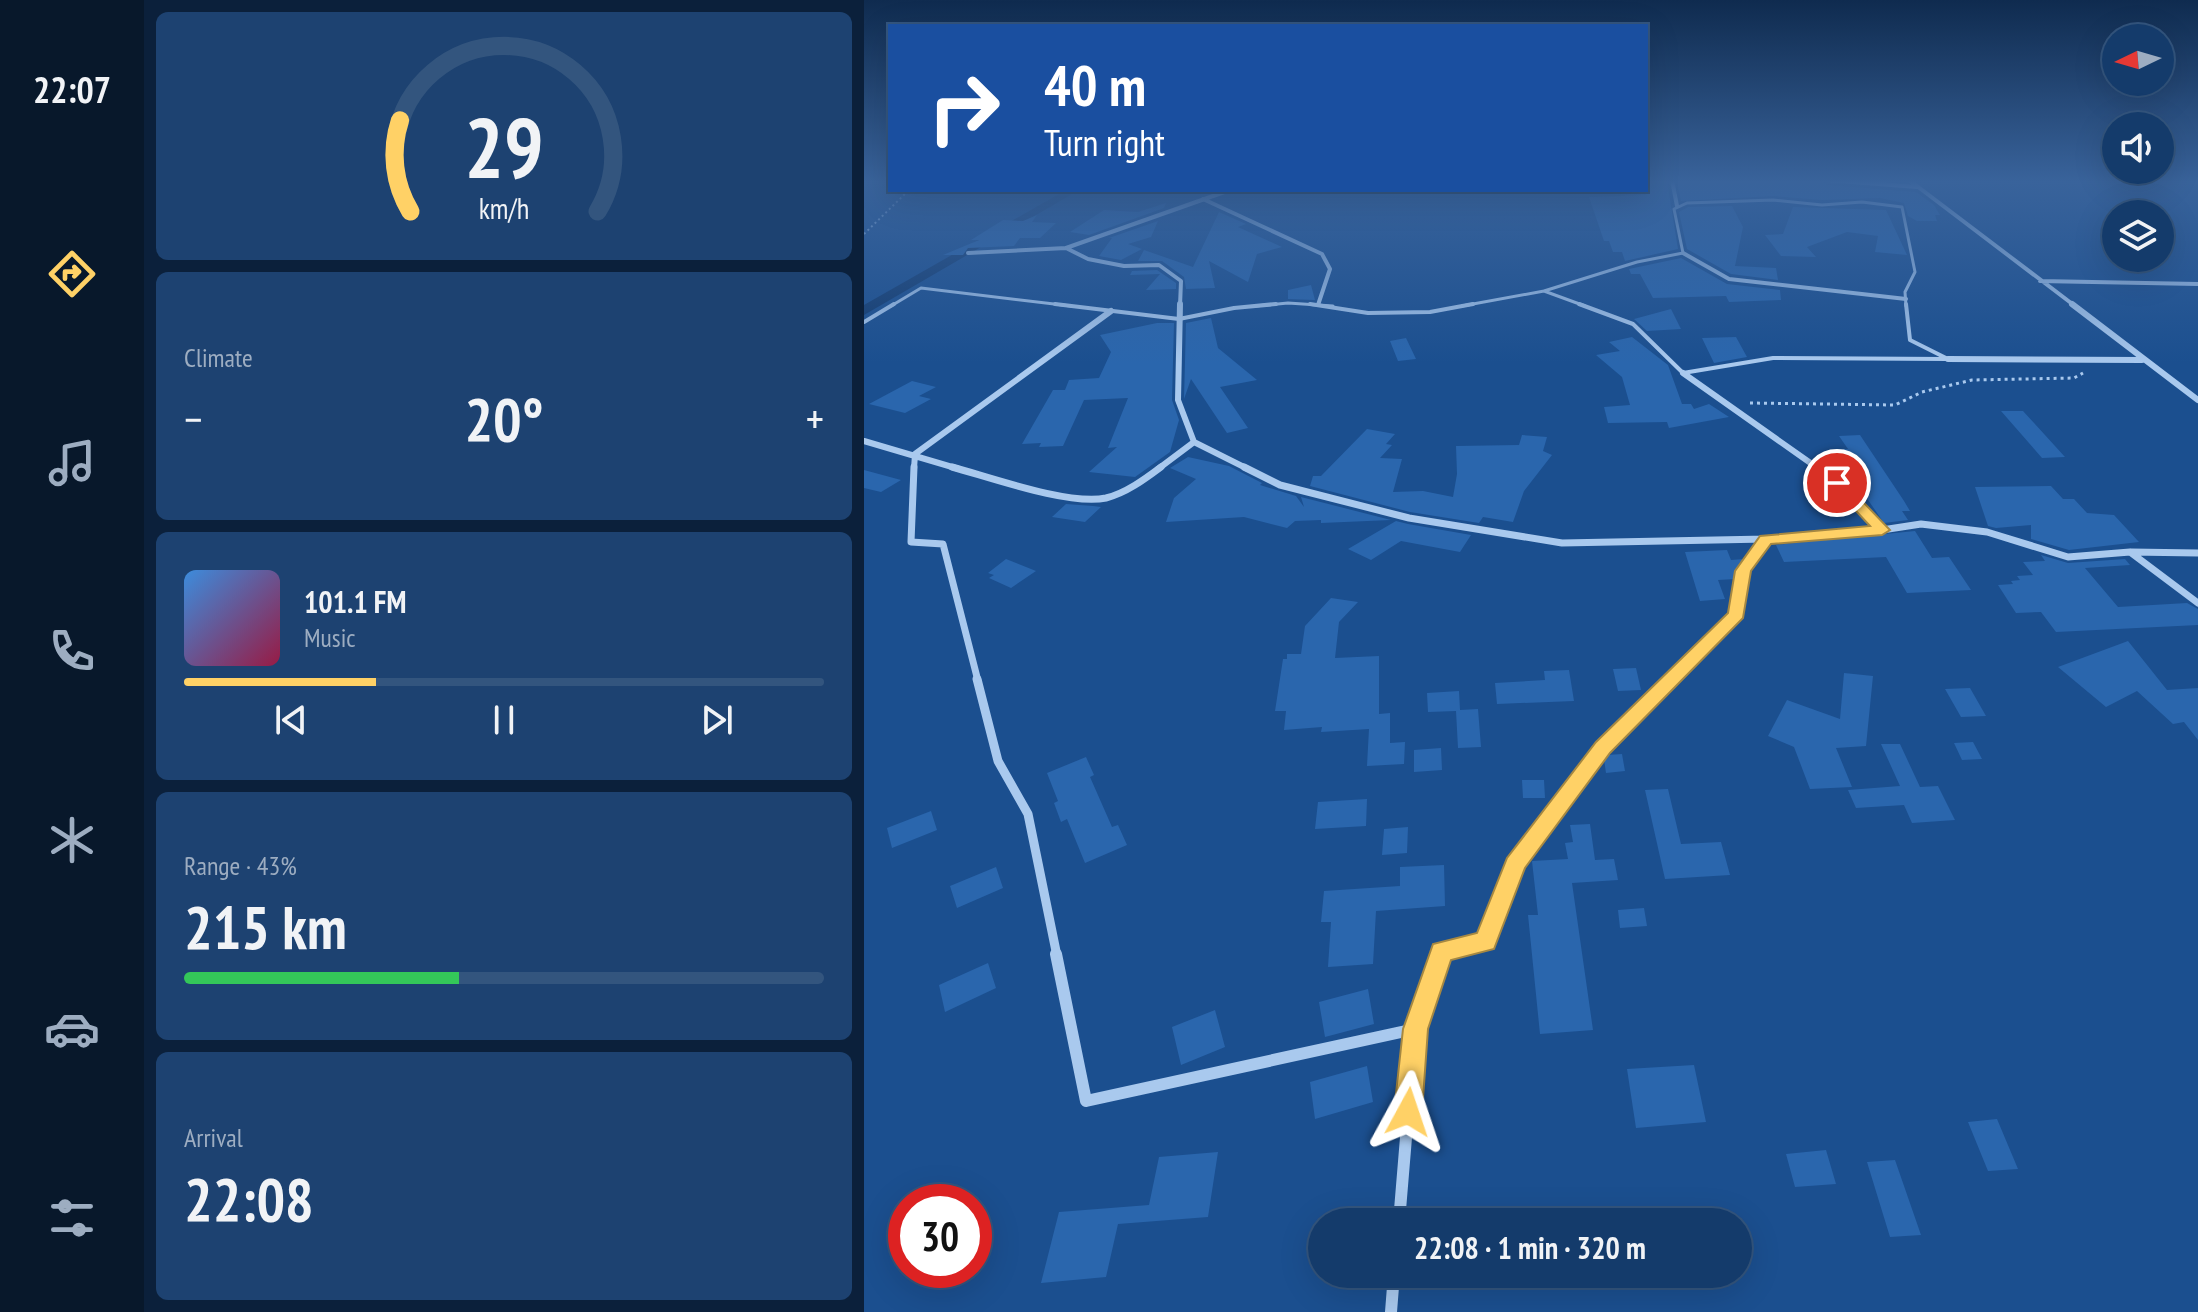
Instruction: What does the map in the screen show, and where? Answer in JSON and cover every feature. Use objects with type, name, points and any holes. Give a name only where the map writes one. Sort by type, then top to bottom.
[{"type":"street","points":[[968,253],[1066,248],[1085,241]]},
{"type":"street","points":[[1294,241],[1322,254],[1330,269],[1318,305]]},
{"type":"street","points":[[1988,241],[2198,400]]},
{"type":"street","points":[[1066,248],[1088,259],[1113,264],[1159,265],[1181,281],[1178,400],[1194,442],[1280,485],[1409,518],[1562,543],[1766,539],[1921,524],[1987,532],[2068,557],[2130,552],[2198,553]]},
{"type":"street","points":[[1683,253],[1729,279],[1906,299]]},
{"type":"street","points":[[2039,281],[2198,284]]},
{"type":"street","points":[[915,454],[1111,311]]},
{"type":"street","points":[[1948,359],[2142,360]]},
{"type":"street","points":[[1683,373],[1797,451],[1837,483],[1882,530]]},
{"type":"street","points":[[864,441],[1069,497],[1104,499],[1147,477],[1194,442]]},
{"type":"street","points":[[915,454],[911,542],[943,544],[998,761],[1028,814],[1086,1101],[1415,1029]]},
{"type":"street","points":[[1400,1208],[1415,1029],[1442,952],[1485,942],[1515,864],[1603,748],[1737,614],[1743,571],[1766,539]]},
{"type":"street","points":[[2130,552],[2198,603]]},
{"type":"street","points":[[1391,1312],[1393,1288]]},
{"type":"lane","points":[[864,322],[921,288],[1179,319],[1259,304],[1318,305],[1395,315],[1430,312],[1544,291],[1637,262],[1683,253],[1681,241]]},
{"type":"lane","points":[[1909,241],[1915,272],[1905,292],[1910,340],[1948,359]]},
{"type":"lane","points":[[1544,291],[1633,324],[1683,373],[1773,358],[1948,359]]},
{"type":"path","points":[[1727,403],[1895,405],[1922,392],[1972,380],[2074,378],[2102,359]]},
{"type":"building","points":[[976,241],[1018,241],[1014,246],[968,248],[963,255],[943,255]]},
{"type":"building","points":[[1110,241],[1137,241],[1128,244],[1142,249],[1121,260],[1099,256]]},
{"type":"building","points":[[1205,241],[1269,241],[1282,247],[1257,254],[1248,282],[1209,261],[1215,288],[1186,289],[1184,277],[1162,261],[1138,261],[1144,250],[1193,267]]},
{"type":"building","points":[[1609,241],[1677,241],[1678,249],[1625,261],[1622,252],[1613,252]]},
{"type":"building","points":[[1685,241],[1740,241],[1735,266],[1776,268],[1778,280],[1731,274],[1687,249]]},
{"type":"building","points":[[1770,241],[1822,241],[1807,247],[1816,257],[1781,256]]},
{"type":"building","points":[[1877,241],[1901,241],[1907,255],[1875,252]]},
{"type":"building","points":[[1681,258],[1727,284],[1780,290],[1781,300],[1729,302],[1726,296],[1653,298],[1640,274],[1631,274],[1629,269]]},
{"type":"building","points":[[1157,270],[1176,283],[1176,289],[1146,290],[1160,274],[1130,275],[1132,271]]},
{"type":"building","points":[[1311,285],[1315,300],[1288,299],[1288,290]]},
{"type":"building","points":[[1671,309],[1681,329],[1647,331],[1634,319]]},
{"type":"building","points":[[1211,318],[1218,348],[1257,380],[1220,387],[1248,428],[1227,433],[1191,379],[1184,399],[1186,323]]},
{"type":"building","points":[[1157,323],[1174,323],[1172,400],[1179,420],[1170,452],[1135,477],[1089,472],[1117,447],[1108,448],[1128,398],[1084,400],[1063,446],[1022,444],[1053,390],[1065,390],[1069,380],[1099,378],[1111,352],[1100,335]]},
{"type":"building","points":[[1632,337],[1668,365],[1682,404],[1691,404],[1694,409],[1709,404],[1729,417],[1669,428],[1667,422],[1608,423],[1604,407],[1630,405],[1622,377],[1596,355],[1620,351],[1609,342]]},
{"type":"building","points":[[1736,337],[1747,357],[1714,363],[1702,338]]},
{"type":"building","points":[[1406,338],[1416,359],[1398,361],[1390,341]]},
{"type":"building","points":[[912,381],[936,387],[919,396],[931,399],[905,413],[869,404]]},
{"type":"building","points":[[2001,411],[2023,411],[2065,457],[2042,458]]},
{"type":"building","points":[[1367,429],[1395,434],[1386,444],[1392,445],[1380,458],[1402,459],[1393,492],[1423,491],[1453,497],[1457,474],[1456,446],[1519,445],[1522,435],[1547,437],[1543,451],[1552,455],[1524,491],[1513,522],[1483,517],[1479,523],[1410,512],[1310,486],[1313,476],[1321,476]]},
{"type":"building","points":[[1860,435],[1910,511],[1902,511],[1908,520],[1884,523],[1848,471],[1854,471],[1843,449],[1848,449],[1839,436]]},
{"type":"building","points":[[1188,457],[1229,466],[1262,483],[1260,485],[1296,496],[1304,507],[1301,497],[1391,520],[1295,521],[1287,528],[1244,517],[1166,522],[1174,498],[1196,479],[1170,468]]},
{"type":"building","points":[[864,470],[901,480],[881,492],[864,488]]},
{"type":"building","points":[[2051,486],[2063,499],[2074,499],[2087,513],[2114,515],[2139,542],[2069,550],[2031,539],[2031,525],[1988,526],[1975,487]]},
{"type":"building","points":[[1066,504],[1101,507],[1085,522],[1052,517]]},
{"type":"building","points":[[1396,521],[1471,535],[1460,552],[1401,541],[1371,560],[1348,549]]},
{"type":"building","points":[[1915,531],[1932,558],[1949,557],[1971,590],[1907,593],[1886,557],[1784,562],[1776,545]]},
{"type":"building","points":[[1727,550],[1731,560],[1744,559],[1735,579],[1718,580],[1725,599],[1700,601],[1685,552]]},
{"type":"building","points":[[2041,555],[2068,563],[2125,559],[2130,565],[2085,568],[2118,607],[2187,603],[2198,609],[2198,625],[2056,632],[2041,612],[2016,613],[1998,585],[2013,584],[2011,581],[2020,580],[2017,576],[2033,575],[2023,562],[2045,561]]},
{"type":"building","points":[[1006,559],[1036,571],[1011,588],[989,578],[994,575],[988,573]]},
{"type":"building","points":[[1331,598],[1358,602],[1339,622],[1335,658],[1379,656],[1379,714],[1390,713],[1390,743],[1405,742],[1404,764],[1367,766],[1369,729],[1321,732],[1322,727],[1284,730],[1286,711],[1275,711],[1283,659],[1287,659],[1287,654],[1301,654],[1305,626]]},
{"type":"building","points":[[2128,641],[2167,690],[2198,688],[2198,740],[2184,722],[2173,724],[2137,691],[2106,707],[2058,667]]},
{"type":"building","points":[[1636,668],[1641,690],[1618,691],[1613,669]]},
{"type":"building","points":[[1569,670],[1574,701],[1497,704],[1495,683],[1545,680],[1544,671]]},
{"type":"building","points":[[1844,673],[1873,676],[1866,746],[1836,748],[1852,787],[1810,789],[1794,747],[1768,736],[1787,700],[1840,719]]},
{"type":"building","points":[[1970,688],[1986,716],[1961,717],[1945,689]]},
{"type":"building","points":[[1459,691],[1460,710],[1478,709],[1481,747],[1458,748],[1456,711],[1428,712],[1427,693]]},
{"type":"building","points":[[1973,742],[1982,759],[1962,760],[1954,743]]},
{"type":"building","points":[[1881,744],[1900,744],[1920,787],[1938,786],[1955,820],[1912,823],[1904,805],[1856,808],[1848,790],[1900,786]]},
{"type":"building","points":[[1441,748],[1442,770],[1414,772],[1414,750]]},
{"type":"building","points":[[1622,754],[1625,771],[1606,773],[1604,759],[1607,755]]},
{"type":"building","points":[[1086,757],[1094,775],[1090,777],[1112,827],[1118,825],[1127,845],[1085,863],[1067,819],[1061,822],[1054,803],[1058,801],[1047,773]]},
{"type":"building","points":[[1522,780],[1544,780],[1545,798],[1523,798]]},
{"type":"building","points":[[1668,789],[1681,844],[1721,842],[1730,875],[1665,879],[1645,790]]},
{"type":"building","points":[[1367,799],[1366,826],[1315,829],[1318,802]]},
{"type":"building","points":[[931,811],[937,830],[892,848],[887,828]]},
{"type":"building","points":[[1590,824],[1595,860],[1614,859],[1618,880],[1572,883],[1593,1030],[1540,1034],[1528,915],[1538,915],[1532,861],[1568,859],[1565,843],[1573,842],[1570,825]]},
{"type":"building","points":[[1408,827],[1407,853],[1382,855],[1384,829]]},
{"type":"building","points":[[1444,865],[1445,906],[1376,911],[1373,964],[1328,967],[1331,922],[1321,922],[1324,891],[1400,886],[1400,867]]},
{"type":"building","points":[[996,867],[1003,888],[957,908],[950,886]]},
{"type":"building","points":[[1644,908],[1647,926],[1620,928],[1618,910]]},
{"type":"building","points":[[988,963],[996,988],[945,1012],[939,985]]},
{"type":"building","points":[[1368,989],[1374,1024],[1325,1037],[1319,1002]]},
{"type":"building","points":[[1215,1010],[1225,1047],[1181,1065],[1172,1027]]},
{"type":"building","points":[[1694,1065],[1706,1122],[1636,1128],[1627,1069]]},
{"type":"building","points":[[1367,1066],[1373,1102],[1315,1119],[1310,1082]]},
{"type":"building","points":[[1997,1119],[2018,1169],[1988,1171],[1968,1122]]},
{"type":"building","points":[[1826,1150],[1836,1184],[1795,1187],[1786,1154]]},
{"type":"building","points":[[1218,1152],[1208,1217],[1118,1224],[1106,1277],[1041,1283],[1059,1212],[1149,1205],[1159,1157]]},
{"type":"building","points":[[1895,1160],[1921,1235],[1890,1237],[1867,1162]]},
{"type":"waterway","points":[[864,311],[985,241]]},
{"type":"route","points":[[1408,1112],[1415,1029],[1442,952],[1485,942],[1515,864],[1603,748],[1737,614],[1743,571],[1766,539],[1882,530],[1837,483]]}]
